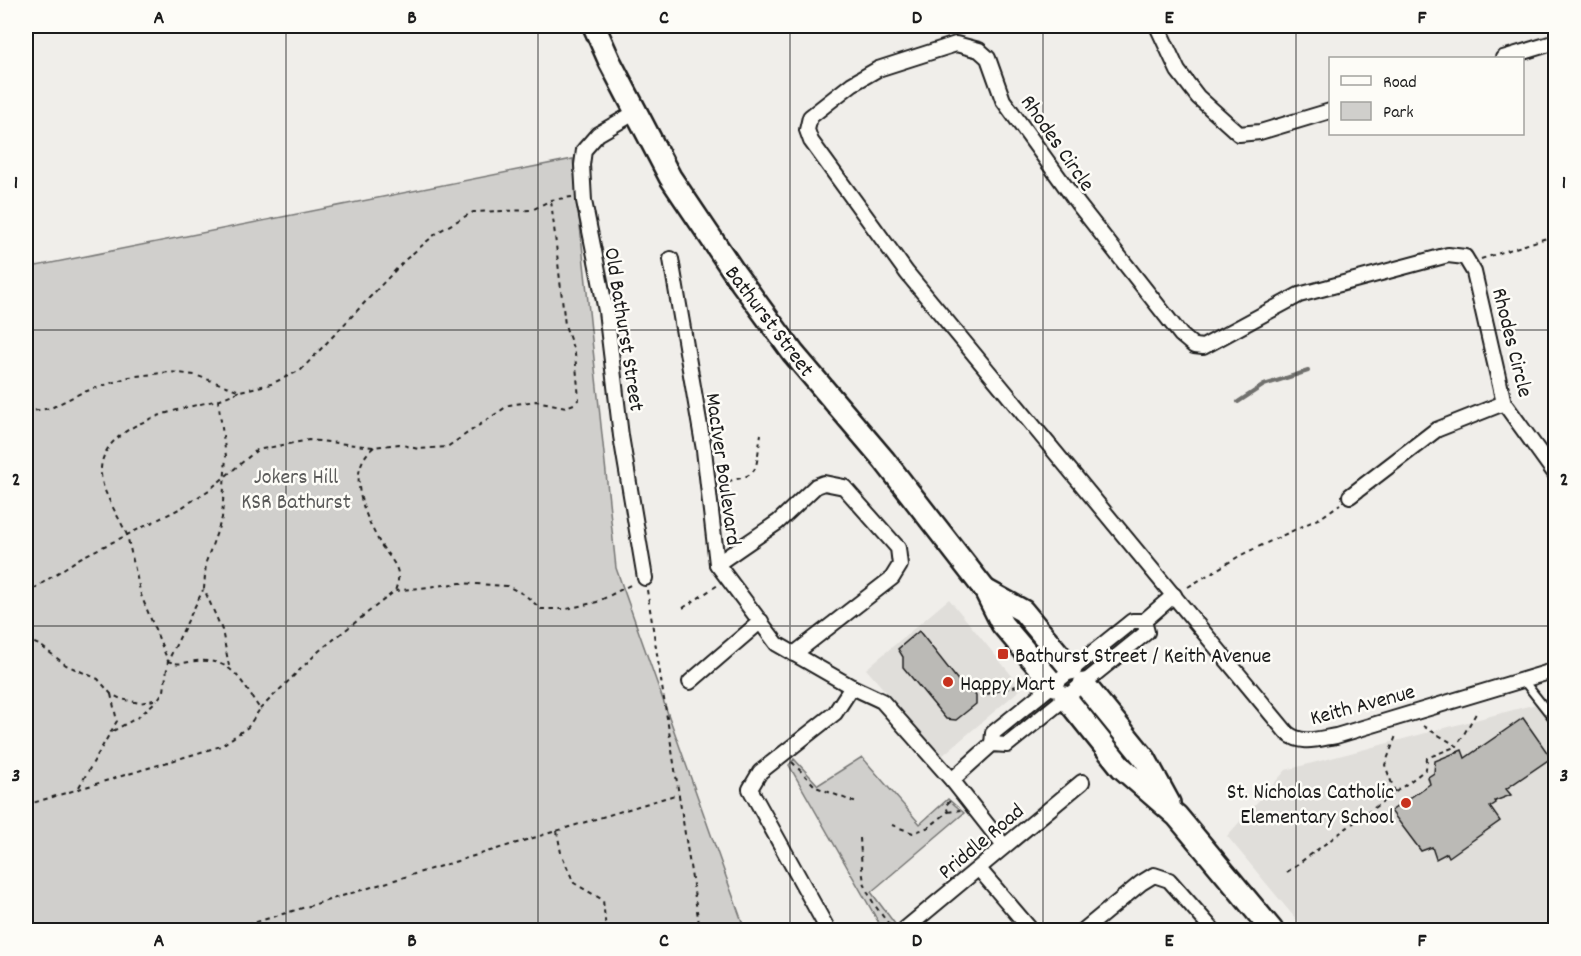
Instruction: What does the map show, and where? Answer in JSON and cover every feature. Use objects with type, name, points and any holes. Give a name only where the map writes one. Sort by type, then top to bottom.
[{"type":"main road","name":"Bathurst Street","points":[[594,26],[670,177],[736,275],[793,353],[884,460],[985,590],[1002,624],[1122,768],[1177,816],[1272,930]]},
{"type":"main road","name":"Bathurst Street","points":[[985,590],[1023,611],[1145,759],[1177,816]]},
{"type":"street","points":[[1157,26],[1185,80],[1215,115],[1239,134],[1260,132],[1329,111]]},
{"type":"street","points":[[1506,57],[1556,42]]},
{"type":"street","name":"Rhodes Circle","points":[[1174,595],[907,273],[811,141],[807,130],[810,117],[852,84],[878,69],[956,44],[979,50],[988,58],[1003,100],[1071,195],[1173,326],[1194,346],[1203,346],[1299,295],[1448,255],[1465,257],[1474,272],[1504,403],[1556,476]]},
{"type":"street","name":"Old Bathurst Street","points":[[636,112],[598,134],[584,150],[583,195],[606,311],[621,436],[645,578]]},
{"type":"street","name":"MacIver Boulevard","points":[[671,259],[708,486],[717,564],[777,644],[852,687],[882,701],[952,780],[1004,846]]},
{"type":"street","points":[[1350,496],[1436,430],[1504,403]]},
{"type":"street","points":[[717,564],[778,522],[816,486],[824,483],[844,487],[898,548],[900,566],[892,578],[794,654]]},
{"type":"street","points":[[1059,691],[1078,676],[1132,621],[1144,621],[1174,595]]},
{"type":"street","name":"Keith Avenue","points":[[1174,595],[1287,733],[1296,740],[1311,741],[1336,735],[1523,680],[1552,675]]},
{"type":"street","points":[[690,682],[761,621]]},
{"type":"street","points":[[952,780],[992,744],[993,733],[1147,632],[1144,621]]},
{"type":"street","points":[[828,930],[750,789],[760,772],[835,713],[852,687]]},
{"type":"street","name":"Priddle Road","points":[[904,930],[1082,782]]},
{"type":"street","points":[[979,868],[1031,930]]},
{"type":"street","points":[[1084,930],[1154,875],[1169,880],[1214,930]]},
{"type":"lane","points":[[1523,680],[1556,722]]},
{"type":"path","points":[[229,666],[214,661],[195,661],[178,665],[168,661],[141,595],[127,535],[101,479],[103,457],[130,429],[153,416],[271,384],[301,370],[405,260],[438,232],[473,212],[532,210],[551,200],[583,195]]},
{"type":"path","points":[[26,594],[80,558],[168,516],[224,477],[257,450],[309,440],[374,447],[399,444],[418,448],[447,447],[509,405],[536,401],[566,407],[574,404],[579,399],[575,354],[565,325],[551,200]]},
{"type":"path","points":[[1469,263],[1556,235]]},
{"type":"path","points":[[26,412],[51,408],[81,393],[129,377],[170,372],[195,375],[240,391]]},
{"type":"path","points":[[113,731],[140,716],[164,691],[168,661],[204,589],[206,562],[222,518],[224,429],[218,400]]},
{"type":"path","points":[[708,486],[750,476],[755,471],[761,434]]},
{"type":"path","points":[[374,447],[360,463],[360,492],[372,528],[397,570],[399,580],[395,591]]},
{"type":"path","points":[[1188,587],[1241,555],[1322,517],[1350,496]]},
{"type":"path","points":[[26,805],[221,746],[248,727],[260,709],[318,651],[395,591],[461,584],[507,586],[525,595],[541,609],[567,609],[597,602],[645,578],[700,930]]},
{"type":"path","points":[[683,608],[728,579]]},
{"type":"path","points":[[204,589],[222,630],[229,666],[260,709]]},
{"type":"path","points":[[26,639],[41,646],[66,665],[99,679],[111,694],[117,722],[78,789]]},
{"type":"path","points":[[987,694],[1024,684]]},
{"type":"path","points":[[111,694],[140,703],[158,699]]},
{"type":"path","points":[[1287,872],[1426,769],[1427,758],[1457,746],[1478,710]]},
{"type":"path","points":[[1423,726],[1457,746]]},
{"type":"path","points":[[1395,792],[1385,765],[1397,734]]},
{"type":"path","points":[[784,753],[816,788],[859,804]]},
{"type":"path","points":[[891,825],[913,833],[929,827],[948,812],[946,805],[961,791]]},
{"type":"path","points":[[230,930],[679,794]]},
{"type":"path","points":[[557,831],[561,853],[574,883],[603,900],[606,930]]},
{"type":"path","points":[[860,838],[863,885],[870,900],[894,930]]},
{"type":"shaded area","points":[[949,599],[1022,688],[942,756],[866,669]]},
{"type":"shaded area","name":"St. Nicholas Catholic Elementary School","points":[[1555,699],[1555,930],[1305,930],[1227,836],[1286,770]]},
{"type":"green space","name":"Jokers Hill KSR Bathurst","points":[[573,159],[616,568],[745,930],[26,930],[26,268]]},
{"type":"green space","points":[[862,757],[920,824],[948,799],[964,813],[871,892],[895,924],[889,930],[883,930],[789,765],[794,759],[818,785]]},
{"type":"building","points":[[919,631],[968,693],[972,690],[976,696],[976,704],[956,720],[946,719],[903,667],[903,657],[898,649]]},
{"type":"building","points":[[1523,718],[1551,758],[1506,789],[1511,795],[1495,801],[1496,803],[1490,807],[1500,821],[1449,857],[1447,853],[1436,859],[1432,847],[1421,851],[1391,811],[1430,784],[1428,777],[1434,773],[1435,761],[1462,750],[1465,758]]},
{"type":"waterway","points":[[1238,402],[1264,385],[1308,371]]},
{"type":"place","name":"Bathurst Street / Keith Avenue","points":[[1003,654]]},
{"type":"place","name":"Happy Mart","points":[[948,682]]},
{"type":"place","name":"St. Nicholas Catholic Elementary School","points":[[1406,803]]}]
